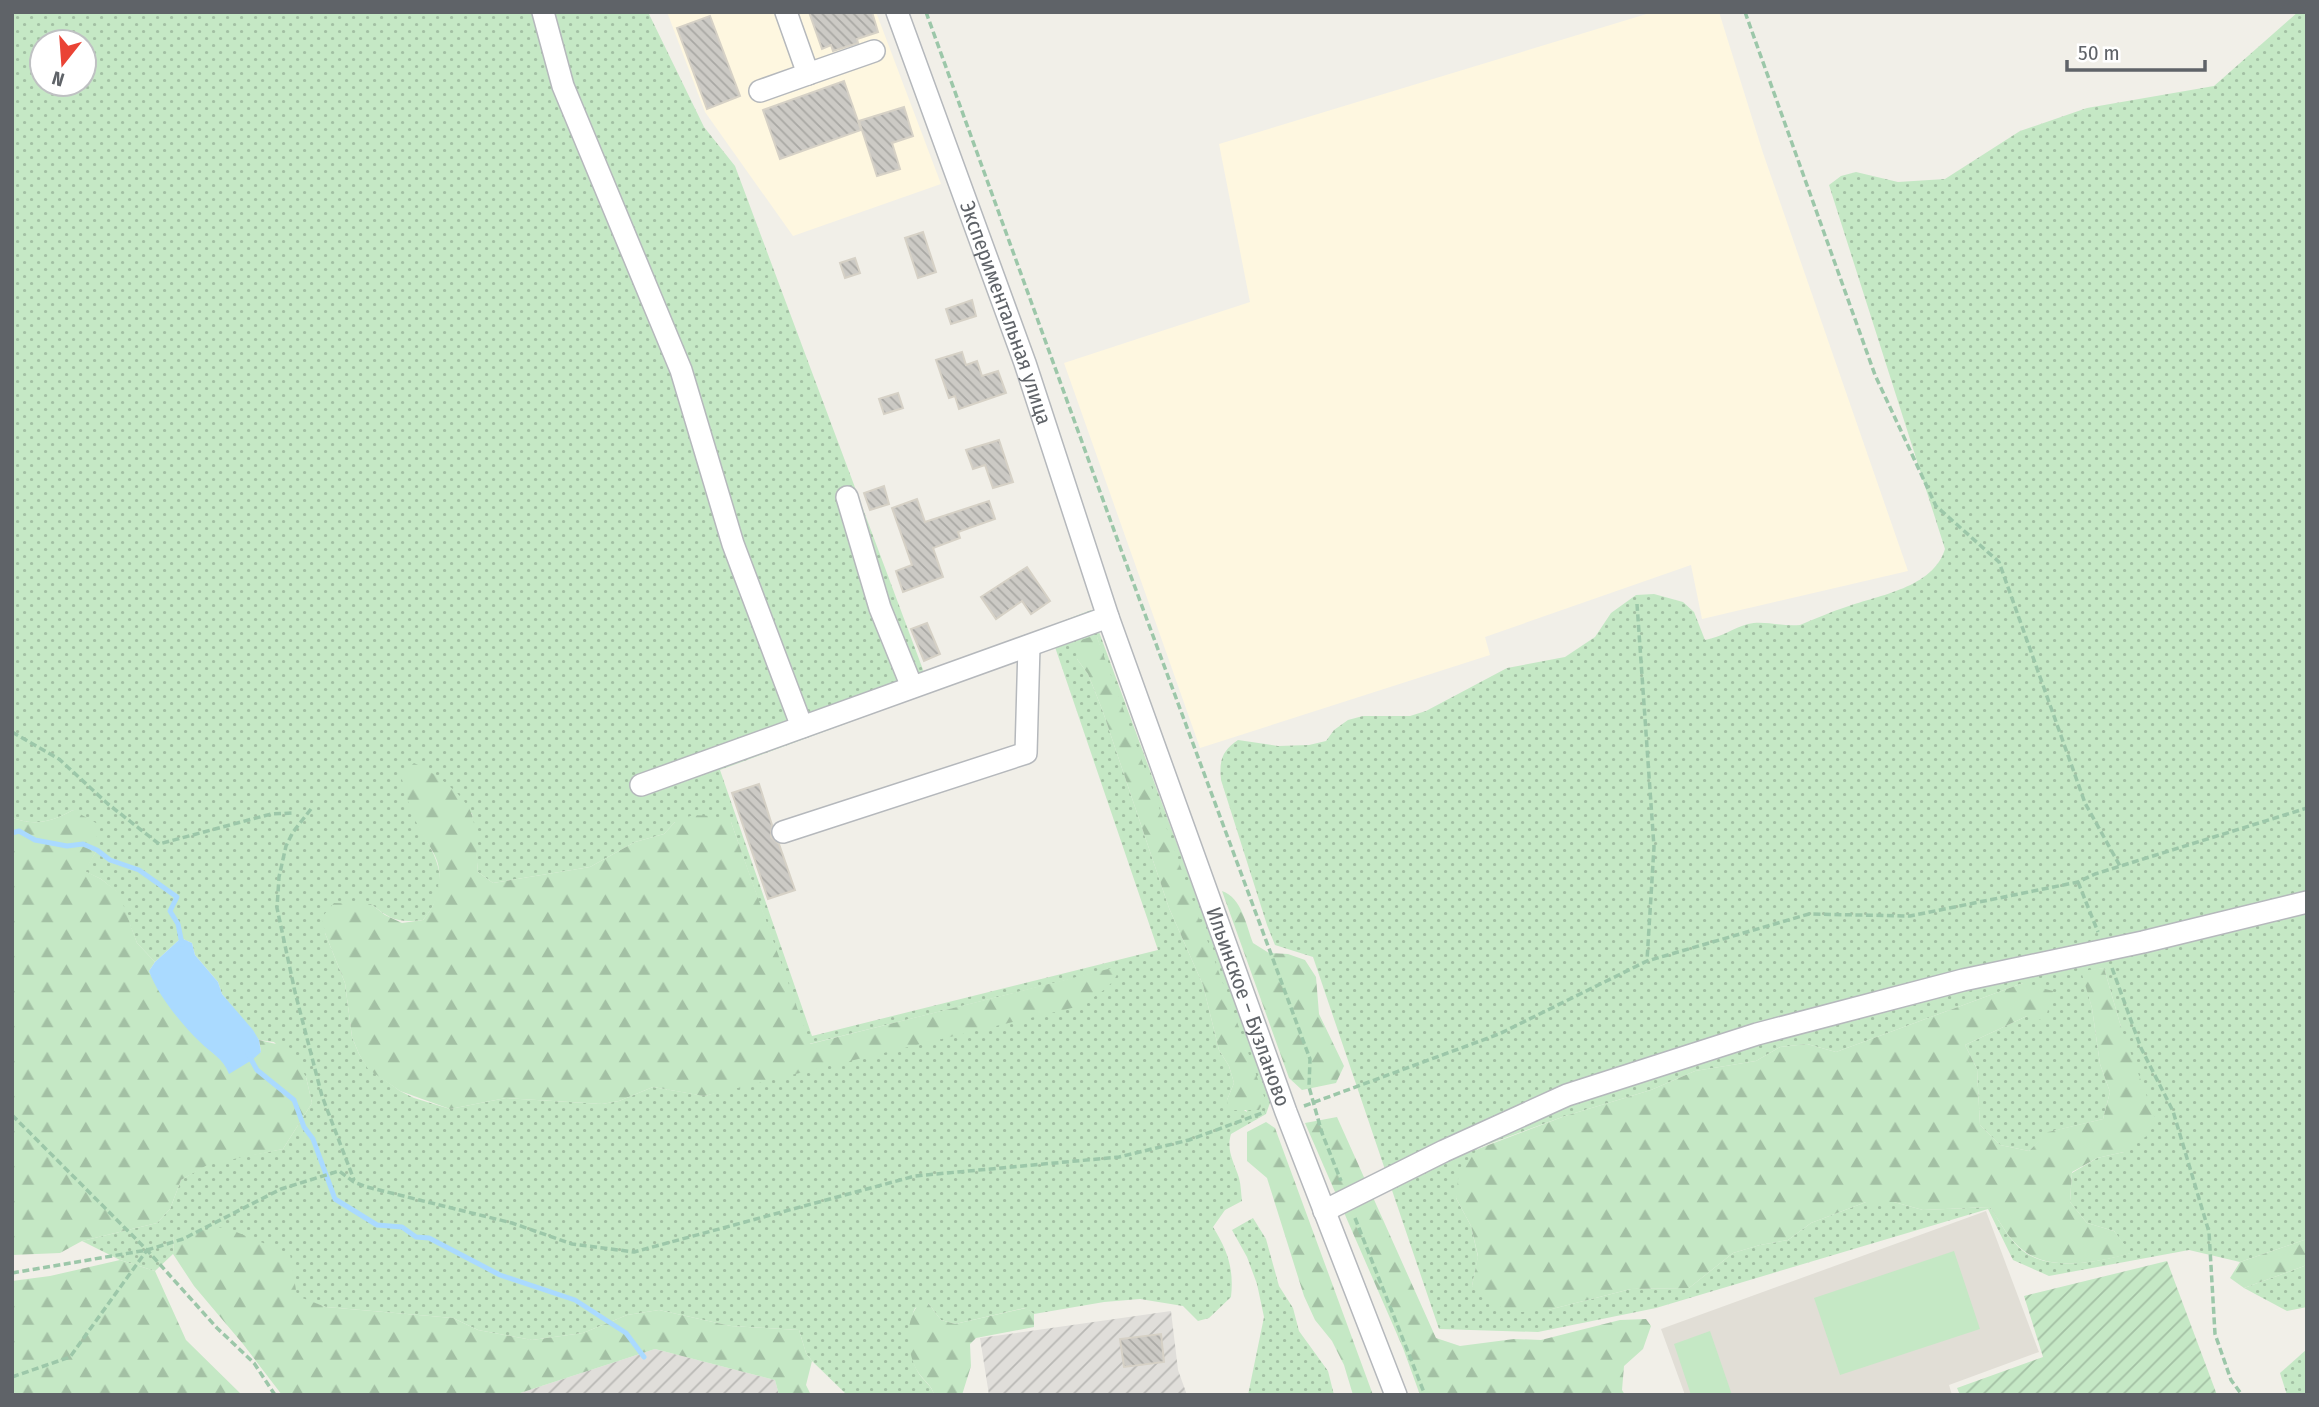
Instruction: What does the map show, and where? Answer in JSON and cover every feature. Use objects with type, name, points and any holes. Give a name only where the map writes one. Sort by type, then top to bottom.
[{"type":"street","points":[[543,12],[563,86],[681,370],[733,544],[803,727]]},
{"type":"street","points":[[786,12],[808,75]]},
{"type":"street","name":"Экспериментальная улица","points":[[897,12],[1025,363],[1108,617]]},
{"type":"street","points":[[760,91],[874,51]]},
{"type":"street","points":[[847,497],[880,608],[912,687]]},
{"type":"street","points":[[641,785],[1108,617]]},
{"type":"street","name":"Ильинское – Бузланово","points":[[1108,617],[1285,1109],[1396,1395]]},
{"type":"street","points":[[783,832],[1026,753],[1029,646]]},
{"type":"street","points":[[1324,1211],[1444,1151],[1566,1095],[1770,1031],[1963,980],[2105,950],[2307,902]]},
{"type":"path","points":[[926,12],[1310,1059],[1309,1087],[1322,1133],[1425,1395]]},
{"type":"path","points":[[1745,12],[1875,375],[1936,506],[1999,562],[2084,803],[2120,866]]},
{"type":"path","points":[[1637,604],[1654,847],[1647,961]]},
{"type":"path","points":[[12,732],[59,759],[108,804],[159,844],[271,814],[294,813]]},
{"type":"path","points":[[12,1273],[147,1250],[183,1239],[281,1189],[339,1171],[355,1182],[512,1223],[572,1244],[634,1252],[915,1176],[1119,1157],[1189,1140],[1285,1109],[1314,1104],[1499,1034],[1647,961],[1809,914],[1910,916],[2078,882],[2120,866],[2307,808]]},
{"type":"path","points":[[311,809],[286,846],[279,877],[277,908],[322,1096],[355,1182]]},
{"type":"path","points":[[2078,882],[2141,1048],[2173,1111],[2209,1232],[2215,1334],[2231,1380],[2242,1395]]},
{"type":"path","points":[[12,1115],[147,1250],[217,1328],[254,1363],[275,1395]]},
{"type":"path","points":[[12,1377],[69,1357],[147,1250]]},
{"type":"shaded area","points":[[667,12],[876,12],[941,184],[793,236],[705,112]]},
{"type":"shaded area","points":[[1653,12],[1719,12],[1763,153],[1908,571],[1702,619],[1691,565],[1485,637],[1490,655],[1200,748],[1064,363],[1250,302],[1219,144]]},
{"type":"shaded area","points":[[1986,1211],[2039,1352],[1949,1385],[1952,1395],[1685,1395],[1661,1329]]},
{"type":"shaded area","points":[[1171,1311],[1178,1370],[1187,1395],[989,1395],[980,1338]]},
{"type":"shaded area","points":[[655,1349],[775,1380],[779,1395],[514,1395]]},
{"type":"green space","points":[[12,12],[648,12],[704,127],[735,166],[925,675],[1091,610],[1271,1100],[1266,1114],[1231,1134],[1230,1151],[1240,1181],[1242,1201],[1225,1210],[1213,1227],[1229,1260],[1231,1297],[1209,1318],[1198,1321],[1183,1306],[1140,1299],[1034,1314],[1025,1308],[955,1324],[941,1320],[928,1303],[915,1308],[910,1340],[915,1365],[934,1395],[847,1395],[806,1353],[799,1330],[731,1326],[659,1310],[627,1315],[583,1333],[532,1340],[478,1330],[453,1318],[326,1307],[297,1297],[174,1235],[173,1254],[155,1271],[120,1260],[82,1241],[157,1223],[170,1209],[181,1180],[209,1163],[283,1149],[312,1103],[306,1077],[274,1042],[259,1040],[222,994],[218,982],[195,955],[192,943],[181,938],[155,962],[137,943],[118,893],[101,879],[84,871],[97,850],[73,810],[44,822],[12,818]],"holes":[[[1097,637],[1247,1112],[1227,1100],[1234,1083],[1229,1066],[1219,1050],[1203,985],[1169,908],[1102,709],[1088,674],[1077,659]],[[1055,647],[1158,950],[812,1036],[720,770]],[[472,813],[478,872],[493,883],[590,867],[635,842],[664,834],[675,822],[731,822],[809,1044],[1119,967],[705,1096],[653,1087],[619,1101],[602,1104],[506,1098],[450,1109],[414,1098],[368,1068],[352,1037],[345,983],[325,933],[371,904],[395,919],[423,920],[438,895],[440,883],[436,861],[418,825]]]},
{"type":"green space","points":[[2298,12],[2307,12],[2307,1239],[2240,1262],[2189,1250],[2049,1276],[2013,1260],[1988,1209],[1656,1308],[1538,1332],[1439,1329],[1313,957],[1275,945],[1267,925],[1221,780],[1221,761],[1225,752],[1238,740],[1278,746],[1309,745],[1326,741],[1334,730],[1348,720],[1363,716],[1410,716],[1426,711],[1507,668],[1565,657],[1595,637],[1611,613],[1636,595],[1654,594],[1683,602],[1694,612],[1705,640],[1754,623],[1800,625],[1889,594],[1929,573],[1939,562],[1945,549],[1829,185],[1841,176],[1856,172],[1898,182],[1945,179],[2020,131],[2087,108],[2214,86]],"holes":[[[2104,968],[2121,1027],[2124,1152],[2097,1158],[2072,1173],[2070,1202],[2087,1223],[2114,1231],[2130,1253],[2090,1262],[2047,1261],[2018,1247],[1990,1207],[1923,1210],[1894,1202],[1866,1202],[1811,1223],[1788,1240],[1733,1253],[1689,1288],[1631,1289],[1548,1310],[1472,1286],[1478,1257],[1471,1226],[1456,1198],[1478,1148],[1565,1116],[1651,1090],[1695,1071],[1756,1061],[1780,1047],[1807,1044],[1836,1052],[2023,983],[2027,1016],[1965,1045],[1977,1069],[1980,1125],[2000,1145],[2029,1151],[2049,1132],[2103,1119],[2110,1092],[2100,1064],[2092,1008],[2082,972]]]},
{"type":"green space","points":[[1097,637],[1265,1099],[1259,1110],[1228,1110],[1227,1100],[1234,1083],[1229,1066],[1219,1050],[1203,985],[1169,908],[1102,709],[1088,674],[1077,659],[1078,641]]},
{"type":"green space","points":[[414,763],[448,784],[469,807],[475,829],[478,872],[493,883],[590,867],[635,842],[664,834],[675,822],[693,815],[712,816],[731,822],[810,1044],[1120,966],[1118,973],[1110,985],[1080,1006],[704,1096],[653,1087],[619,1101],[602,1104],[506,1098],[450,1109],[400,1091],[368,1069],[352,1037],[345,983],[325,933],[322,917],[334,903],[371,904],[402,923],[423,920],[430,910],[439,880],[438,864],[413,814],[401,775]]},
{"type":"green space","points":[[73,810],[96,823],[97,850],[85,871],[119,893],[137,943],[155,962],[149,971],[182,1021],[225,1063],[261,1052],[259,1040],[289,1047],[306,1077],[312,1103],[283,1149],[209,1164],[181,1180],[170,1209],[157,1223],[82,1241],[60,1253],[12,1255],[12,818],[29,822],[44,821]]},
{"type":"green space","points":[[1222,891],[1239,906],[1253,943],[1269,953],[1288,954],[1305,960],[1316,977],[1319,1014],[1344,1066],[1336,1083],[1302,1090],[1289,1078]]},
{"type":"green space","points":[[2104,968],[2121,1027],[2156,1121],[2148,1135],[2124,1152],[2097,1158],[2072,1172],[2070,1202],[2087,1223],[2114,1231],[2131,1253],[2091,1262],[2048,1261],[2019,1247],[1990,1207],[1923,1210],[1894,1202],[1866,1202],[1811,1223],[1788,1240],[1733,1253],[1689,1288],[1631,1289],[1548,1310],[1521,1312],[1493,1305],[1472,1286],[1478,1256],[1471,1226],[1456,1198],[1459,1171],[1478,1149],[1565,1116],[1651,1090],[1695,1071],[1756,1061],[1780,1047],[1807,1044],[1836,1052],[2023,983],[2053,991],[2045,1021],[2027,1016],[1965,1045],[1977,1069],[1980,1125],[2000,1145],[2029,1151],[2048,1132],[2103,1119],[2110,1092],[2100,1064],[2092,1008],[2081,971]]},
{"type":"green space","points":[[1337,1117],[1436,1338],[1460,1346],[1514,1339],[1541,1340],[1620,1320],[1646,1319],[1651,1326],[1643,1349],[1624,1366],[1622,1390],[1625,1395],[1420,1395],[1403,1348],[1305,1123]]},
{"type":"green space","points":[[1266,1122],[1275,1128],[1373,1395],[1353,1395],[1344,1365],[1332,1341],[1315,1320],[1304,1296],[1267,1178],[1247,1161],[1247,1132]]},
{"type":"green space","points":[[1253,1218],[1266,1239],[1279,1286],[1293,1308],[1299,1331],[1328,1371],[1334,1395],[1248,1395],[1264,1317],[1257,1284],[1247,1257],[1232,1230]]},
{"type":"green space","points":[[224,1227],[290,1254],[297,1296],[326,1307],[453,1318],[478,1330],[532,1340],[583,1333],[627,1315],[659,1310],[731,1326],[799,1330],[806,1353],[812,1361],[806,1385],[811,1395],[779,1395],[775,1380],[655,1349],[514,1395],[282,1395],[194,1286],[173,1254],[174,1235]]},
{"type":"green space","points":[[2307,1239],[2307,1265],[2244,1288],[2230,1278],[2240,1262]]},
{"type":"green space","points":[[1954,1251],[1980,1329],[1840,1375],[1814,1298]]},
{"type":"green space","points":[[120,1260],[155,1271],[186,1340],[242,1395],[12,1395],[12,1281],[50,1276]]},
{"type":"green space","points":[[2167,1261],[2217,1395],[1960,1395],[1957,1388],[2043,1357],[2024,1296]]},
{"type":"green space","points":[[2307,1265],[2307,1307],[2287,1311],[2244,1288]]},
{"type":"green space","points":[[921,1302],[928,1303],[941,1320],[955,1324],[1026,1308],[1034,1314],[1034,1327],[976,1338],[970,1344],[971,1366],[962,1395],[934,1395],[914,1364],[909,1345],[909,1326],[915,1309]]},
{"type":"green space","points":[[1710,1331],[1732,1395],[1691,1395],[1674,1344]]},
{"type":"green space","points":[[2307,1349],[2307,1395],[2287,1395],[2280,1373]]},
{"type":"water","points":[[181,938],[192,943],[195,955],[218,982],[222,994],[259,1040],[261,1052],[229,1074],[220,1060],[193,1035],[171,1009],[149,971]]},
{"type":"building","points":[[809,12],[872,12],[878,32],[857,39],[858,43],[833,51],[831,45],[822,49]]},
{"type":"building","points":[[710,16],[740,96],[707,109],[677,28]]},
{"type":"building","points":[[844,81],[861,130],[780,159],[763,110]]},
{"type":"building","points":[[904,107],[913,136],[892,143],[900,169],[877,176],[859,121]]},
{"type":"building","points":[[923,232],[936,272],[918,278],[905,238]]},
{"type":"building","points":[[855,258],[860,273],[845,278],[840,263]]},
{"type":"building","points":[[972,300],[976,316],[951,324],[946,309]]},
{"type":"building","points":[[962,352],[966,365],[977,361],[982,376],[998,371],[1006,393],[959,409],[955,396],[949,398],[936,360]]},
{"type":"building","points":[[898,393],[903,408],[884,414],[879,399]]},
{"type":"building","points":[[999,440],[1013,482],[993,488],[985,465],[973,469],[966,450]]},
{"type":"building","points":[[884,486],[889,504],[870,510],[864,493]]},
{"type":"building","points":[[917,499],[925,522],[989,501],[995,519],[958,532],[960,538],[933,548],[943,577],[903,592],[896,571],[912,565],[892,508]]},
{"type":"building","points":[[1027,567],[1050,601],[1031,614],[1022,601],[996,619],[981,597]]},
{"type":"building","points":[[927,623],[940,654],[924,661],[911,629]]},
{"type":"building","points":[[759,784],[772,825],[771,837],[779,844],[795,890],[768,899],[732,793]]},
{"type":"building","points":[[1161,1334],[1164,1362],[1124,1367],[1120,1339]]},
{"type":"waterway","points":[[12,833],[19,831],[35,840],[67,846],[83,844],[110,860],[139,870],[177,897],[170,911],[178,924],[182,944]]},
{"type":"waterway","points":[[248,1054],[257,1070],[294,1100],[304,1127],[313,1139],[335,1199],[377,1225],[402,1227],[416,1237],[429,1238],[500,1275],[575,1300],[626,1333],[644,1357]]}]
